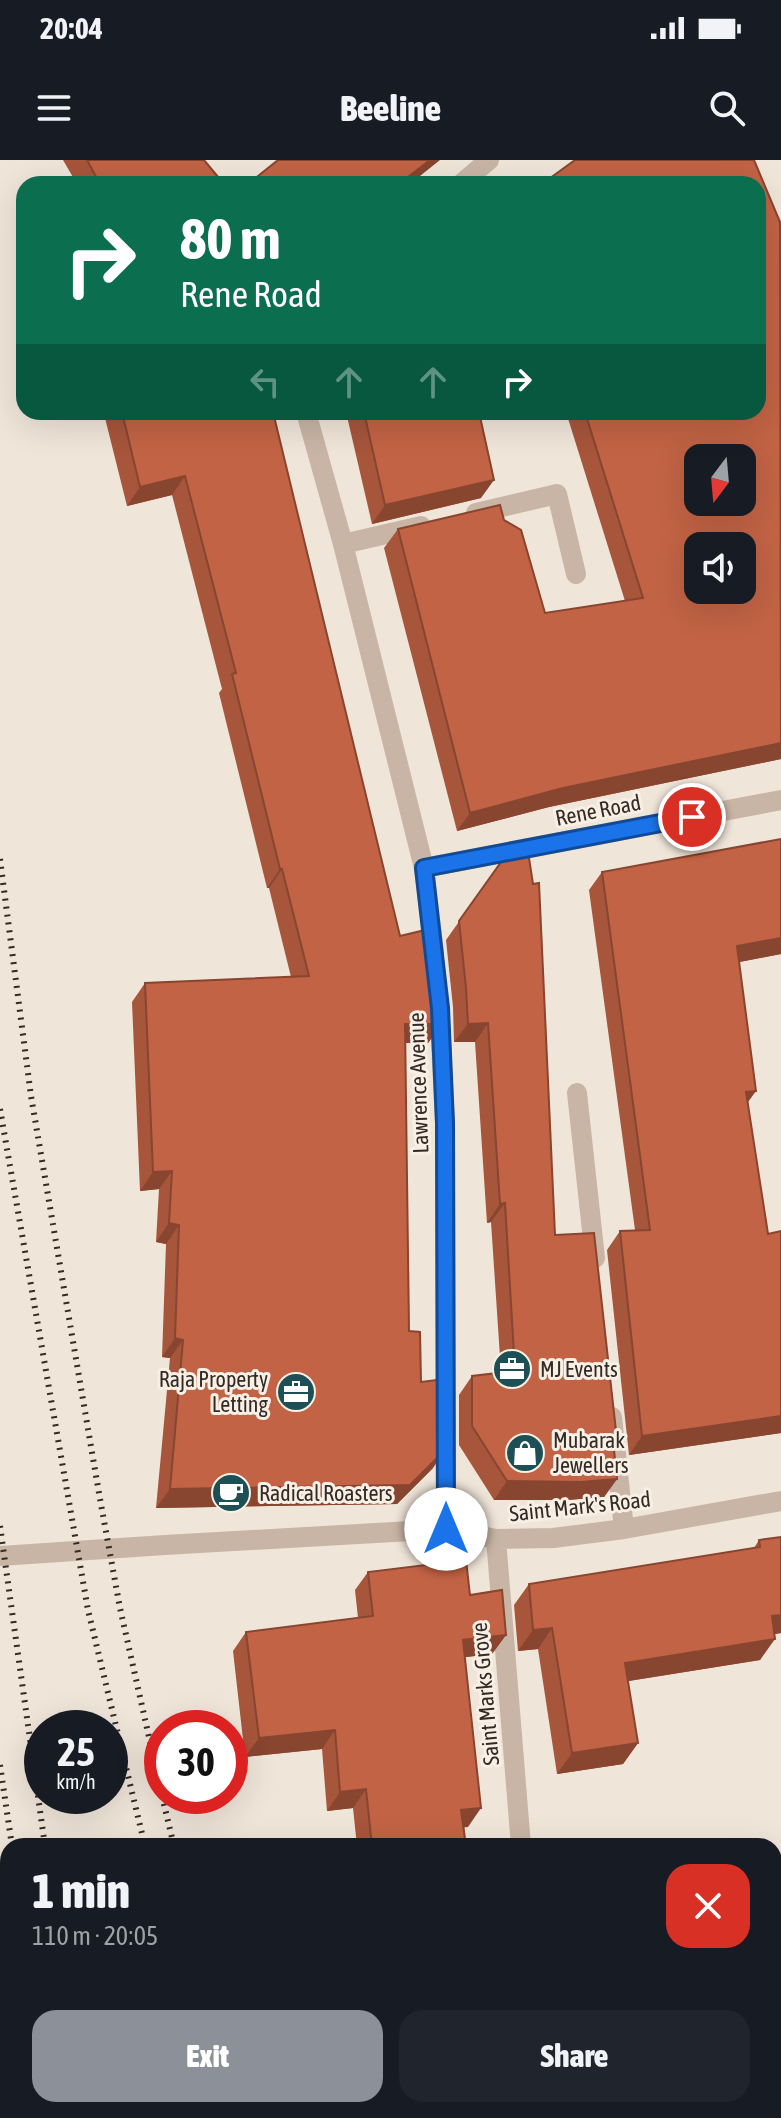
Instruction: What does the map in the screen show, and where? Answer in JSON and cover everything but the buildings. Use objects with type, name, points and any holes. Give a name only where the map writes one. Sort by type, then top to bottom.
[{"type":"street","points":[[470,176],[489,160]]},
{"type":"street","name":"Lawrence Avenue","points":[[308,420],[343,544],[424,868],[440,1008],[445,1123],[446,1529]]},
{"type":"street","points":[[343,544],[557,494],[576,574]]},
{"type":"street","name":"Rene Road","points":[[424,868],[781,800]]},
{"type":"street","points":[[577,1093],[597,1280]]},
{"type":"street","points":[[610,1404],[624,1529]]},
{"type":"street","name":"Saint Mark's Road","points":[[0,1556],[446,1529],[496,1539],[553,1538],[624,1529],[781,1501]]},
{"type":"street","name":"Saint Marks Grove","points":[[496,1539],[520,1838]]},
{"type":"railway","points":[[0,859],[31,1096],[100,1499],[144,1715]]},
{"type":"railway","points":[[0,1109],[88,1610],[143,1838]]},
{"type":"railway","points":[[0,1526],[44,1838]]},
{"type":"railway","points":[[0,1765],[11,1838]]},
{"type":"railway","points":[[166,1814],[172,1838]]},
{"type":"place","name":"MJ Events","points":[[512,1369]]},
{"type":"place","name":"Raja Property Letting","points":[[296,1392]]},
{"type":"place","name":"Mubarak Jewellers","points":[[525,1453]]},
{"type":"place","name":"Radical Roasters","points":[[231,1493]]},
{"type":"route","points":[[446,1529],[445,1123],[440,1008],[424,868],[692,817]]}]
